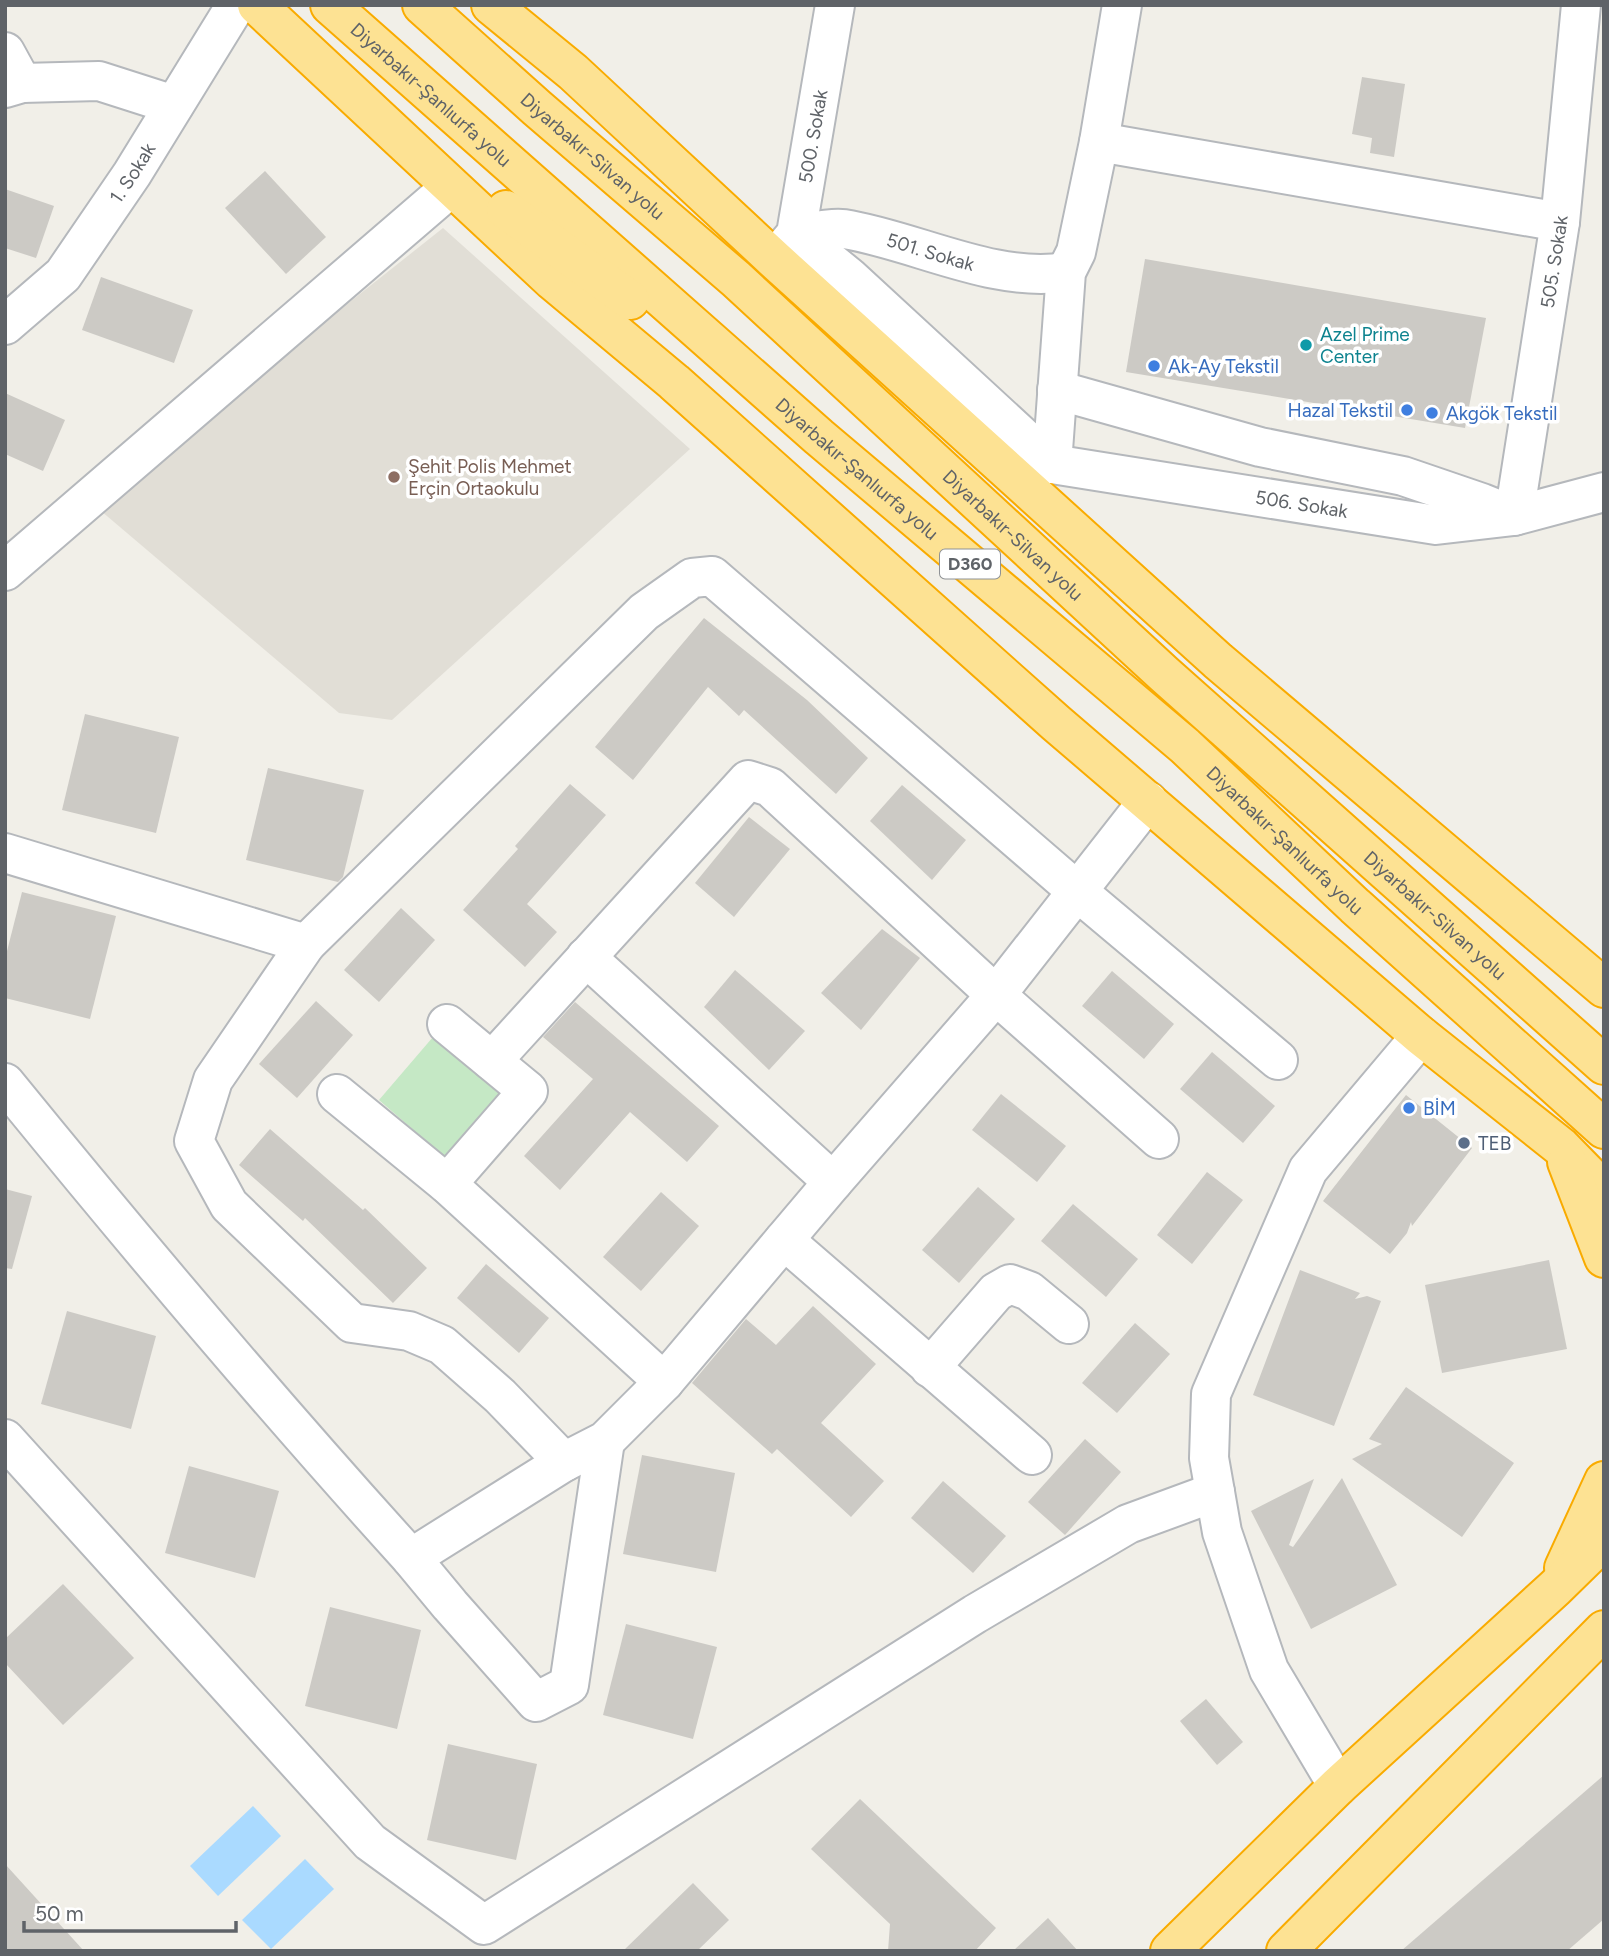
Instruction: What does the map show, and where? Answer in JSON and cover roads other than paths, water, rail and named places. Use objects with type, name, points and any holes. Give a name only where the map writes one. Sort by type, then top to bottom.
[{"type":"highway","points":[[257,5],[450,188],[553,281],[674,382],[1056,723],[1421,1036],[1561,1147],[1604,1191]]},
{"type":"highway","name":"Diyarbakır-Şanlıurfa yolu","points":[[330,5],[820,438],[1185,746],[1354,905],[1604,1129]]},
{"type":"highway","name":"Diyarbakır-Silvan yolu","points":[[422,5],[537,108],[737,279],[1153,664],[1604,1065]]},
{"type":"highway","points":[[473,5],[737,279]]},
{"type":"highway","points":[[491,5],[786,247],[997,460],[1218,661],[1604,988]]},
{"type":"highway","points":[[363,106],[820,438]]},
{"type":"highway","points":[[1561,1147],[1604,1258]]},
{"type":"highway","points":[[1555,1588],[1604,1481]]},
{"type":"highway","points":[[1170,1951],[1338,1786],[1604,1540]]},
{"type":"highway","points":[[1286,1951],[1604,1630]]},
{"type":"street","name":"1. Sokak","points":[[5,324],[63,275],[132,174],[236,5]]},
{"type":"street","name":"500. Sokak","points":[[786,247],[835,5]]},
{"type":"street","points":[[1052,464],[1066,272],[1076,252],[1099,142],[1122,5]]},
{"type":"street","name":"505. Sokak","points":[[1514,516],[1560,222],[1581,5]]},
{"type":"street","points":[[11,74],[99,81],[174,105]]},
{"type":"street","points":[[1099,142],[1560,222]]},
{"type":"street","points":[[5,571],[450,188]]},
{"type":"street","name":"501. Sokak","points":[[786,247],[842,228],[984,266],[1042,276],[1066,272]]},
{"type":"street","points":[[786,247],[849,277],[1052,464]]},
{"type":"street","points":[[1057,390],[1260,447],[1403,476],[1514,516]]},
{"type":"street","name":"506. Sokak","points":[[997,460],[1052,464],[1436,525],[1514,516],[1604,492]]},
{"type":"street","points":[[564,1462],[500,1396],[442,1345],[409,1331],[352,1323],[229,1205],[194,1141],[213,1080],[306,944],[644,612],[692,578],[712,576],[1078,892],[1278,1060]]},
{"type":"street","points":[[492,1061],[748,779],[770,787],[996,995],[1159,1139]]},
{"type":"street","points":[[411,1558],[564,1462],[605,1441],[664,1382],[996,995],[1148,801]]},
{"type":"street","points":[[5,853],[306,944]]},
{"type":"street","points":[[586,957],[833,1182]]},
{"type":"street","points":[[447,1024],[528,1091],[447,1184]]},
{"type":"street","points":[[1338,1786],[1269,1670],[1222,1532],[1209,1458],[1211,1394],[1308,1170],[1421,1036]]},
{"type":"street","points":[[5,1083],[325,1464],[536,1702],[569,1685],[605,1441]]},
{"type":"street","points":[[337,1094],[447,1184],[664,1382]]},
{"type":"street","points":[[784,1240],[1032,1455]]},
{"type":"street","points":[[930,1368],[996,1292],[1010,1284],[1029,1291],[1069,1324]]},
{"type":"street","points":[[5,1439],[370,1842],[484,1925],[975,1614],[1128,1524],[1215,1492]]},
{"type":"water","points":[[253,1806],[281,1836],[218,1896],[190,1866]]},
{"type":"water","points":[[305,1859],[334,1889],[271,1949],[242,1920]]},
{"type":"place","name":"Azel Prime Center","points":[[1306,345]]},
{"type":"place","name":"Ak-Ay Tekstil","points":[[1154,366]]},
{"type":"place","name":"Hazal Tekstil","points":[[1407,410]]},
{"type":"place","name":"Akgök Tekstil","points":[[1432,413]]},
{"type":"place","name":"Şehit Polis Mehmet Erçin Ortaokulu","points":[[394,477]]},
{"type":"place","name":"BİM","points":[[1409,1108]]},
{"type":"place","name":"TEB","points":[[1464,1143]]}]
